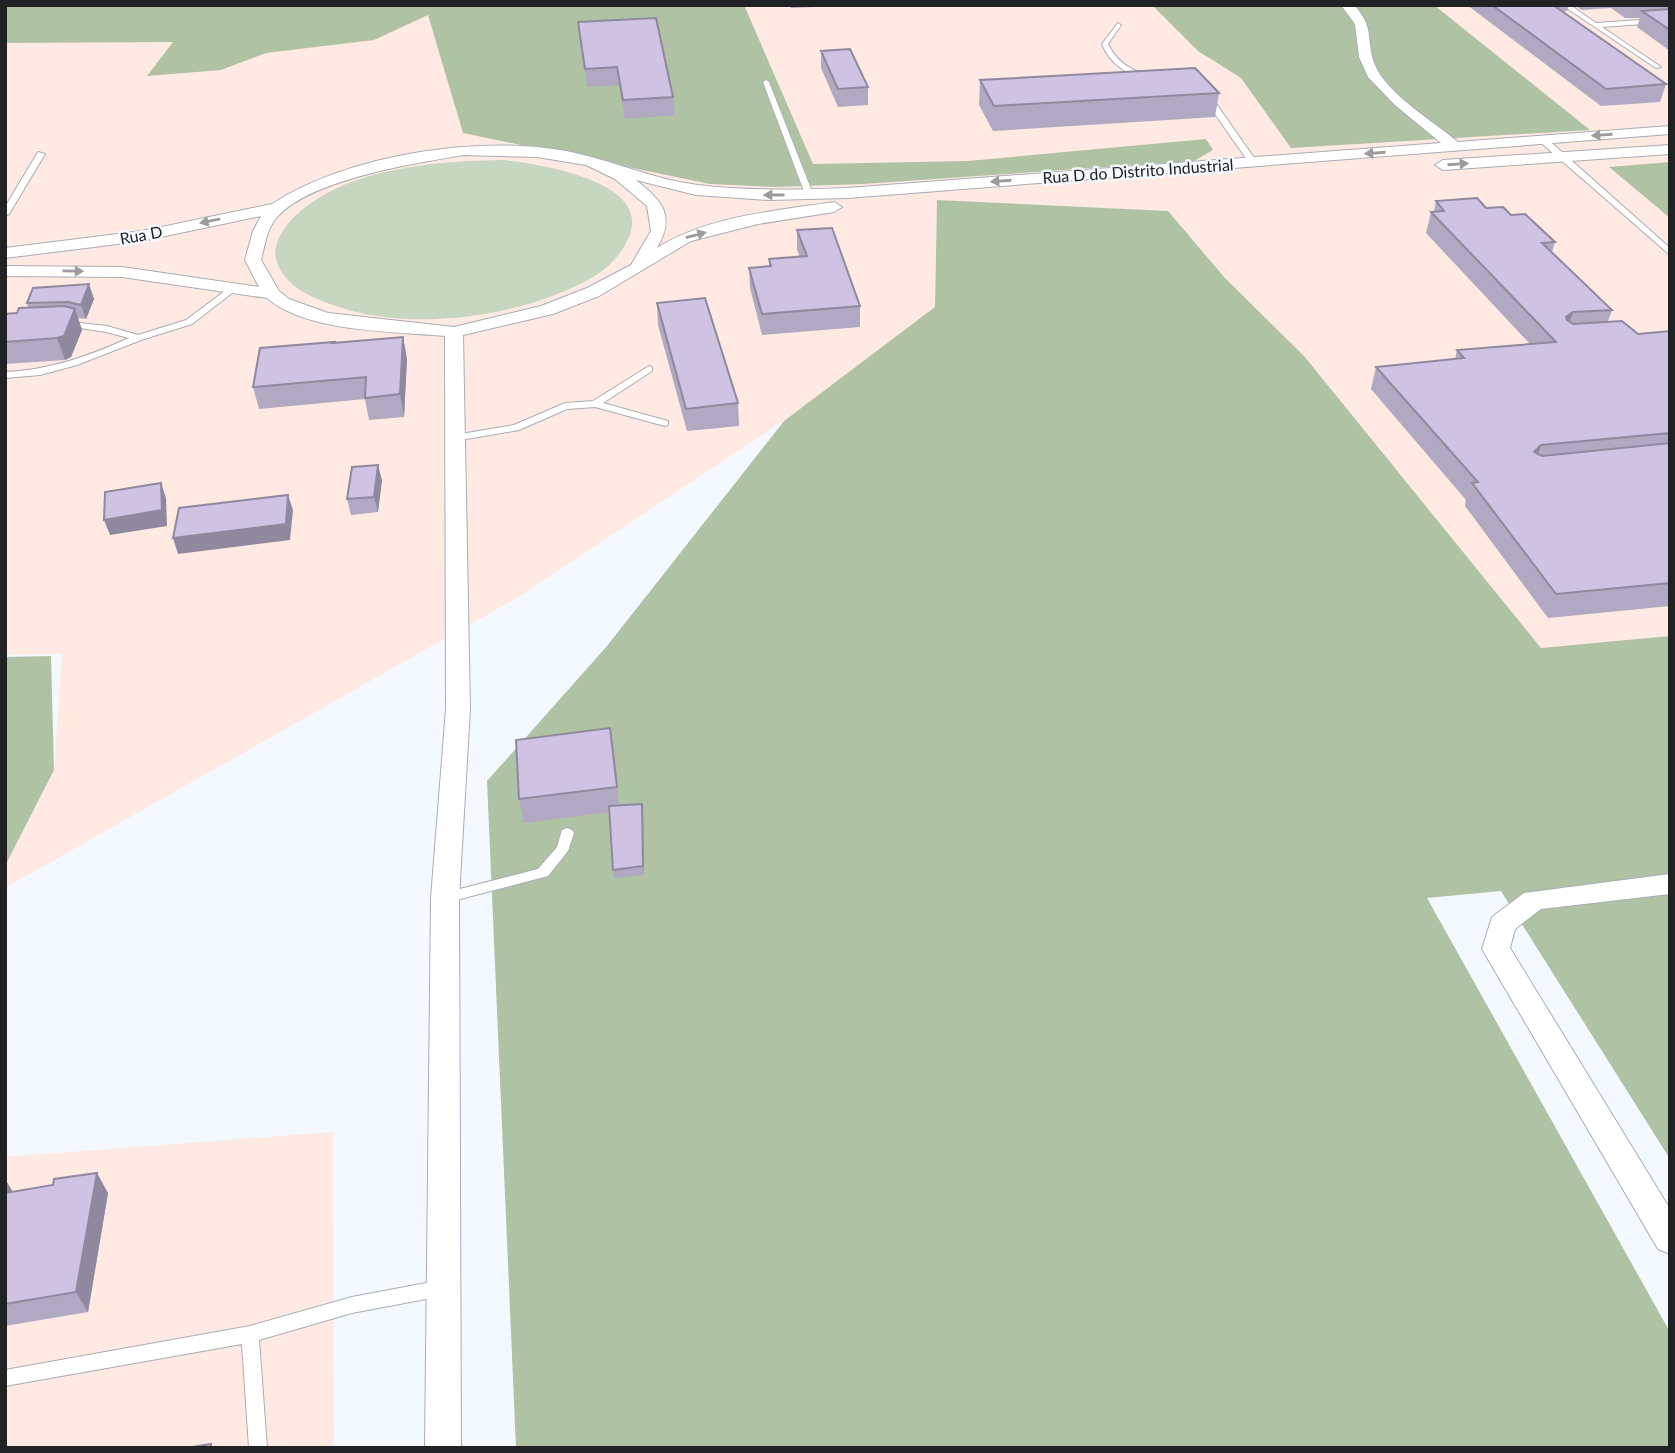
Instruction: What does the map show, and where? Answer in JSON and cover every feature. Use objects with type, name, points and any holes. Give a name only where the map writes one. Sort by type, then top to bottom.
[{"type":"street","points":[[1347,5],[1364,28],[1372,73],[1455,147]]},
{"type":"street","name":"Rua D do Distrito Industrial","points":[[608,168],[696,190],[769,195],[809,194],[1670,130]]},
{"type":"street","points":[[1422,166],[1670,149]]},
{"type":"street","name":"Rua D","points":[[5,253],[142,236],[276,208],[316,188],[359,174],[417,158],[464,150],[516,151],[570,158],[608,168]]},
{"type":"street","points":[[608,168],[654,204],[659,231],[636,268]]},
{"type":"street","name":"Rua D do Distrito Industrial","points":[[272,294],[284,303],[324,318],[454,332],[547,310],[593,292],[685,238],[757,219],[828,207],[1339,172]]},
{"type":"street","points":[[272,294],[253,260],[260,233],[276,208]]},
{"type":"street","name":"Rua D","points":[[5,271],[122,272],[272,294]]},
{"type":"street","points":[[443,1448],[445,898],[458,709],[454,332]]},
{"type":"street","points":[[1670,884],[1534,901],[1502,924],[1496,949],[1670,1239]]},
{"type":"lane","points":[[1565,5],[1658,67]]},
{"type":"lane","points":[[1595,25],[1670,20]]},
{"type":"lane","points":[[1118,25],[1105,44],[1114,61],[1124,69],[1153,78]]},
{"type":"lane","points":[[766,82],[809,194]]},
{"type":"lane","points":[[1203,91],[1253,162]]},
{"type":"lane","points":[[1542,139],[1670,253]]},
{"type":"lane","points":[[5,214],[41,154]]},
{"type":"lane","points":[[5,375],[22,375],[88,360],[138,338],[189,322],[233,288]]},
{"type":"lane","points":[[60,323],[107,328],[138,338]]},
{"type":"lane","points":[[595,404],[649,369]]},
{"type":"lane","points":[[455,438],[516,428],[565,406],[595,404],[665,423]]},
{"type":"lane","points":[[445,898],[543,873],[563,848],[567,833]]},
{"type":"lane","points":[[5,1378],[250,1334],[352,1304],[442,1288]]},
{"type":"lane","points":[[250,1334],[258,1448]]},
{"type":"shaded area","points":[[292,5],[1670,5],[1670,162],[1610,168],[1670,218],[1670,636],[1541,649],[1168,211],[937,200],[935,307],[901,343],[520,596],[5,888],[5,866],[54,770],[62,654],[5,655],[5,42]]},
{"type":"shaded area","points":[[333,1132],[334,1448],[5,1448],[5,1157]]},
{"type":"green space","points":[[5,5],[744,5],[813,164],[968,161],[1206,139],[1213,150],[1194,161],[863,184],[774,187],[710,184],[463,133],[428,15],[374,40],[266,53],[221,70],[147,76],[173,42],[5,43]]},
{"type":"green space","points":[[1152,5],[1434,5],[1590,130],[1291,148],[1241,78],[1198,51]]},
{"type":"green space","points":[[504,160],[566,171],[589,179],[610,190],[625,203],[632,219],[628,239],[604,270],[565,291],[534,302],[467,317],[432,319],[366,314],[336,306],[300,290],[285,277],[280,268],[275,250],[284,229],[307,206],[331,191],[358,180],[417,166]]},
{"type":"green space","points":[[1670,162],[1670,218],[1609,167]]},
{"type":"green space","points":[[937,200],[1168,211],[1225,278],[1304,356],[1541,648],[1670,636],[1670,1159],[1501,891],[1427,898],[1670,1332],[1670,1448],[516,1448],[487,781],[607,646],[784,421],[935,307]]},
{"type":"green space","points":[[51,656],[54,770],[5,866],[5,657]]},
{"type":"building","points":[[1492,5],[1553,5],[1666,84],[1606,89]]},
{"type":"building","points":[[1670,9],[1670,30],[1642,11]]},
{"type":"building","points":[[656,18],[673,97],[623,100],[617,67],[585,69],[578,22]]},
{"type":"building","points":[[850,49],[868,87],[838,89],[821,51]]},
{"type":"building","points":[[1195,68],[1219,93],[994,106],[980,80]]},
{"type":"building","points":[[1477,198],[1486,208],[1503,207],[1511,215],[1525,214],[1555,242],[1542,243],[1612,310],[1573,312],[1566,317],[1567,320],[1573,324],[1622,321],[1638,334],[1670,331],[1670,433],[1541,445],[1534,452],[1542,456],[1670,443],[1670,583],[1556,594],[1472,483],[1478,482],[1376,367],[1464,358],[1457,350],[1556,342],[1431,212],[1444,211],[1436,201]]},
{"type":"building","points":[[832,228],[860,306],[762,314],[749,268],[771,266],[769,259],[807,256],[797,230]]},
{"type":"building","points":[[89,284],[81,305],[68,302],[27,303],[33,288]]},
{"type":"building","points":[[705,298],[738,403],[686,409],[657,303]]},
{"type":"building","points":[[65,306],[75,309],[64,336],[5,342],[5,314],[17,313],[19,308]]},
{"type":"building","points":[[403,337],[400,394],[365,398],[366,377],[253,387],[260,348]]},
{"type":"building","points":[[378,465],[374,497],[347,499],[352,467]]},
{"type":"building","points":[[161,483],[162,510],[104,520],[105,492]]},
{"type":"building","points":[[288,495],[286,524],[173,538],[179,508]]},
{"type":"building","points":[[610,728],[617,787],[519,799],[516,740]]},
{"type":"building","points":[[642,804],[643,866],[613,870],[609,806]]},
{"type":"building","points":[[97,1173],[76,1292],[5,1304],[5,1193],[53,1185],[54,1179]]},
{"type":"building","points":[[211,1444],[211,1448],[186,1448]]}]
